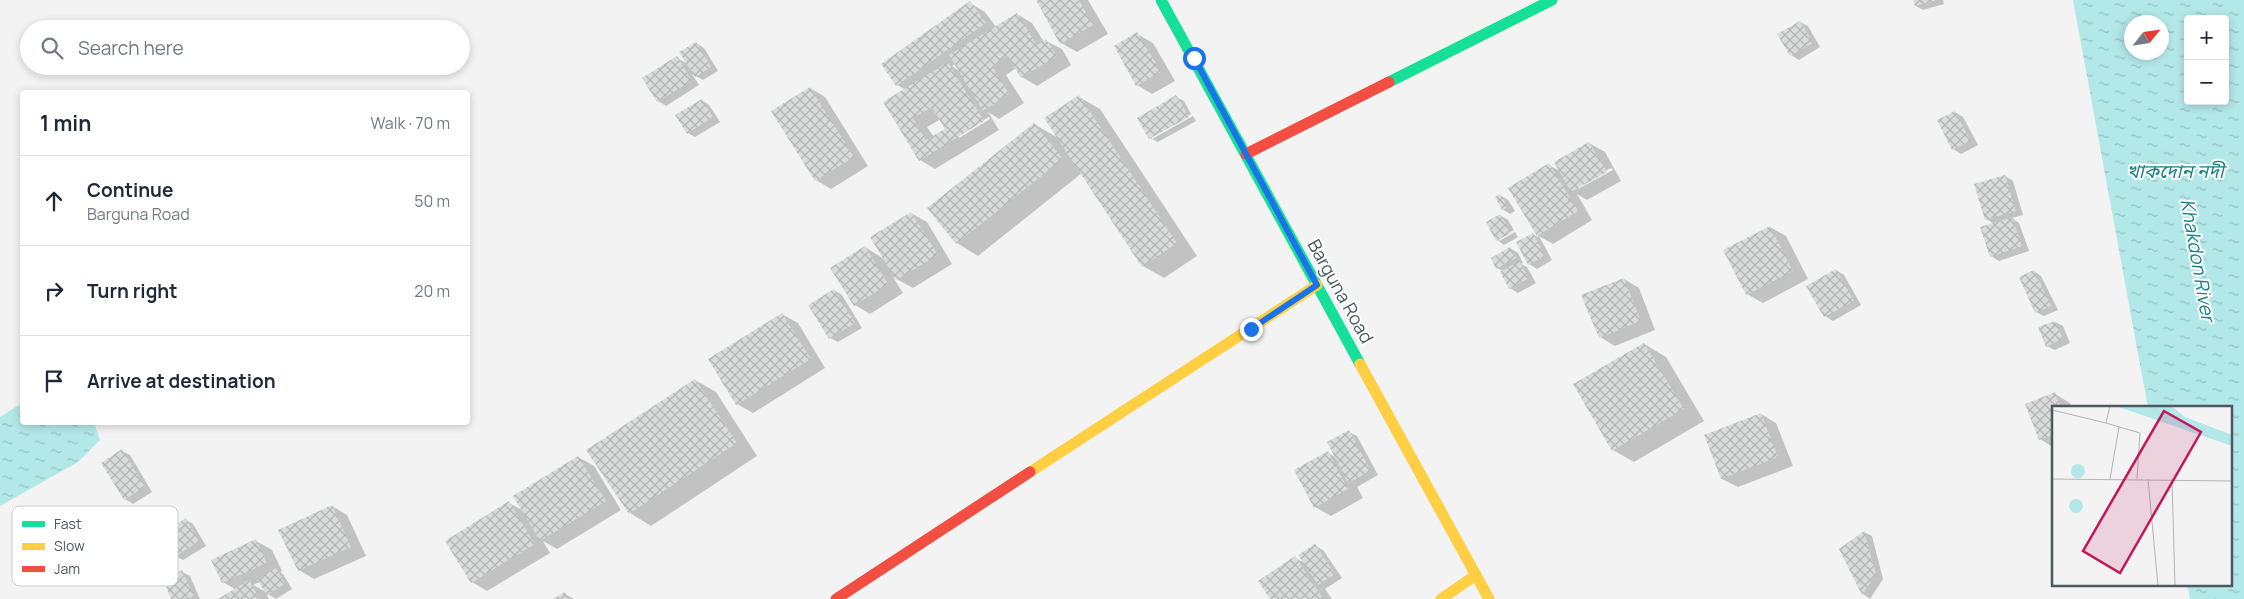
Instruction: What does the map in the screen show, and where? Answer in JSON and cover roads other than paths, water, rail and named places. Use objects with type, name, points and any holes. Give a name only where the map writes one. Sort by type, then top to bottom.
[{"type":"street","name":"Barguna Road","points":[[1161,0],[1489,599]]},
{"type":"street","points":[[1246,154],[1552,0]]},
{"type":"street","points":[[836,599],[1317,285]]},
{"type":"street","points":[[1441,599],[1476,575]]},
{"type":"water","name":"খাকদোন নদী","points":[[2073,0],[2244,0],[2244,599],[2190,599],[2187,586],[2232,586],[2232,406],[2148,406]]},
{"type":"water","points":[[20,404],[20,425],[95,425],[100,440],[78,462],[0,506],[0,417]]},
{"type":"water label","name":"Khakdon River","points":[[2198,260]]}]
